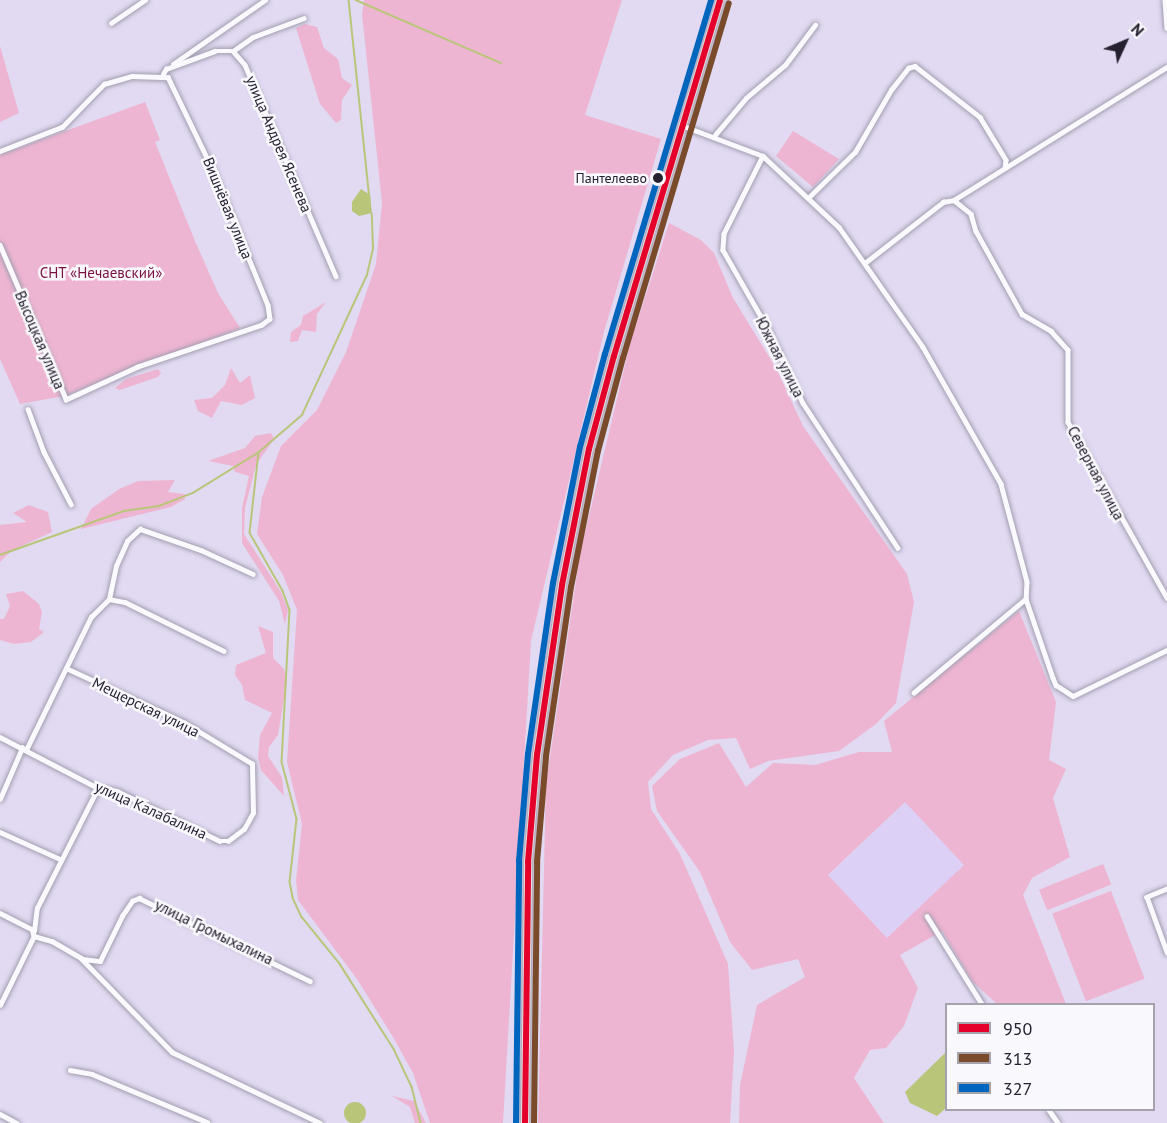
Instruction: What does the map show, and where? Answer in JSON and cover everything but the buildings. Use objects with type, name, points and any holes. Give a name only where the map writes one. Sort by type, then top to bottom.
[{"type":"main road","points":[[525,1123],[528,862],[550,660],[589,450],[681,125],[720,0]]},
{"type":"street","points":[[111,23],[145,0]]},
{"type":"street","points":[[165,72],[265,0]]},
{"type":"street","points":[[1164,0],[1167,28]]},
{"type":"street","points":[[0,151],[62,127],[104,84],[132,76],[165,72],[215,51],[233,51],[253,37],[304,18]]},
{"type":"street","points":[[715,135],[746,98],[785,65],[815,25]]},
{"type":"street","name":"улица Андрея Ясенева","points":[[233,51],[245,65],[336,276]]},
{"type":"street","points":[[810,196],[855,152],[891,90],[908,68],[915,66],[980,117],[1006,160],[1005,168]]},
{"type":"street","points":[[866,262],[910,224],[943,202],[954,200],[1167,67]]},
{"type":"street","name":"Вишнёвая улица","points":[[66,400],[138,367],[262,325],[270,319],[268,305],[212,168],[173,80],[165,72]]},
{"type":"street","points":[[681,125],[715,135],[763,156],[810,196],[866,262],[923,347],[1001,484],[1027,582],[1026,598],[1056,686],[1073,696],[1167,650]]},
{"type":"street","name":"Южная улица","points":[[763,156],[724,234],[723,250],[768,329],[803,403],[898,549]]},
{"type":"street","name":"Северная улица","points":[[954,200],[971,214],[976,231],[1022,314],[1056,335],[1068,350],[1068,422],[1167,598]]},
{"type":"street","name":"Высоцкая улица","points":[[0,246],[66,400]]},
{"type":"street","points":[[28,409],[44,452],[71,504]]},
{"type":"street","points":[[0,799],[93,613],[109,599],[116,566],[127,542],[140,529],[201,550],[253,574]]},
{"type":"street","points":[[914,693],[1026,598]]},
{"type":"street","points":[[109,599],[125,602],[224,651]]},
{"type":"street","name":"Мещерская улица","points":[[67,669],[184,723],[250,763],[253,768]]},
{"type":"street","name":"улица Калабалина","points":[[0,737],[98,788],[117,791],[224,841],[244,829],[252,818],[253,768]]},
{"type":"street","points":[[0,1005],[34,934],[37,908],[98,788]]},
{"type":"street","points":[[0,832],[60,859]]},
{"type":"street","points":[[1167,889],[1147,897],[1167,952]]},
{"type":"street","name":"улица Громыхалина","points":[[81,957],[100,962],[129,904],[143,898],[310,981]]},
{"type":"street","points":[[0,913],[34,934],[81,957],[172,1052],[320,1123]]},
{"type":"street","points":[[927,916],[981,1003]]},
{"type":"street","points":[[70,1070],[92,1074],[207,1122]]},
{"type":"street","points":[[0,1114],[17,1123]]},
{"type":"shaded area","points":[[361,189],[370,195],[372,213],[359,216],[352,211],[352,202]]},
{"type":"shaded area","points":[[905,802],[965,865],[888,939],[828,876]]},
{"type":"shaded area","points":[[945,1053],[945,1109],[937,1116],[910,1103],[905,1092]]},
{"type":"shaded area","points":[[355,1102],[363,1105],[366,1113],[363,1121],[355,1124],[347,1121],[344,1113],[347,1105]]},
{"type":"green space","points":[[364,0],[622,0],[585,115],[661,139],[604,332],[531,641],[503,1123],[430,1123],[413,1073],[393,1037],[357,979],[298,900],[296,880],[302,824],[287,762],[297,610],[283,575],[257,534],[262,497],[281,446],[317,410],[346,352],[376,264],[382,203],[362,14]]},
{"type":"green space","points":[[305,24],[317,27],[324,48],[338,59],[342,78],[352,85],[342,100],[341,120],[336,123],[320,104],[296,28]]},
{"type":"green space","points":[[0,46],[19,113],[0,122]]},
{"type":"green space","name":"СНТ «Нечаевский»","points":[[145,102],[160,140],[155,142],[195,241],[218,293],[240,328],[64,396],[20,404],[0,359],[0,155]]},
{"type":"green space","points":[[793,131],[839,159],[813,187],[776,156]]},
{"type":"green space","points":[[669,223],[701,240],[714,253],[733,298],[776,368],[803,426],[907,574],[914,602],[896,703],[876,724],[839,751],[768,761],[750,769],[736,738],[708,740],[673,755],[648,782],[651,809],[680,854],[728,964],[734,1051],[730,1123],[538,1123],[546,784],[580,554],[630,344]]},
{"type":"green space","points":[[326,302],[317,314],[316,332],[302,330],[298,341],[290,342],[291,332],[301,325],[303,316]]},
{"type":"green space","points":[[231,368],[240,383],[250,375],[255,398],[242,405],[221,401],[212,418],[198,411],[194,400],[212,398],[225,385]]},
{"type":"green space","points":[[158,369],[161,373],[158,377],[120,390],[115,388],[126,379]]},
{"type":"green space","points":[[271,433],[274,439],[256,465],[245,508],[244,534],[281,592],[288,610],[285,624],[279,601],[242,543],[242,508],[249,476],[235,472],[233,466],[208,461],[245,448],[255,436]]},
{"type":"green space","points":[[175,480],[168,492],[185,494],[185,499],[171,507],[81,529],[91,509],[119,489],[138,481]]},
{"type":"green space","points":[[29,505],[48,512],[52,532],[11,551],[0,562],[0,525],[27,522],[13,513]]},
{"type":"green space","points":[[23,591],[39,604],[42,612],[39,629],[44,632],[31,642],[14,644],[0,640],[0,619],[4,619],[10,606],[6,594]]},
{"type":"green space","points":[[1019,611],[1056,702],[1049,760],[1066,769],[1053,798],[1070,857],[1032,878],[1023,895],[1066,1003],[996,1003],[972,981],[942,931],[900,955],[918,988],[904,1026],[886,1048],[870,1050],[854,1078],[884,1123],[739,1123],[740,1085],[757,1005],[805,977],[798,959],[752,970],[730,942],[700,872],[657,811],[652,786],[680,759],[719,743],[746,787],[773,763],[815,765],[859,752],[892,752],[884,721]],"holes":[[[905,802],[964,865],[887,938],[828,875]]]},
{"type":"green space","points":[[258,626],[273,632],[273,658],[284,669],[287,681],[278,735],[269,747],[268,756],[282,777],[284,796],[261,770],[258,757],[260,735],[272,713],[245,700],[242,685],[235,675],[236,665],[266,653]]},
{"type":"green space","points":[[1103,864],[1111,884],[1047,910],[1039,890]]},
{"type":"green space","points":[[1111,891],[1145,979],[1086,1001],[1052,914]]},
{"type":"green space","points":[[392,1096],[414,1101],[426,1123],[415,1123],[410,1107]]},
{"type":"waterway","points":[[349,0],[370,200]]},
{"type":"waterway","points":[[356,0],[501,63]]},
{"type":"waterway","points":[[0,555],[124,511],[159,506],[193,493],[259,452],[302,415],[367,275],[373,249],[372,214]]},
{"type":"waterway","points":[[259,452],[250,533],[283,591],[290,610],[282,762],[297,819],[290,882],[293,898],[302,917],[340,964],[394,1049],[412,1087],[421,1123]]},
{"type":"transit line","name":"327","points":[[516,1123],[519,861],[528,754],[553,583],[580,447],[605,354],[711,0]]},
{"type":"transit line","name":"950","points":[[525,1123],[528,862],[537,755],[562,585],[589,449],[614,356],[720,0]]},
{"type":"transit line","name":"313","points":[[534,1123],[537,862],[546,756],[571,587],[598,451],[623,358],[729,3]]},
{"type":"place","name":"Пантелеево","points":[[658,178]]}]
